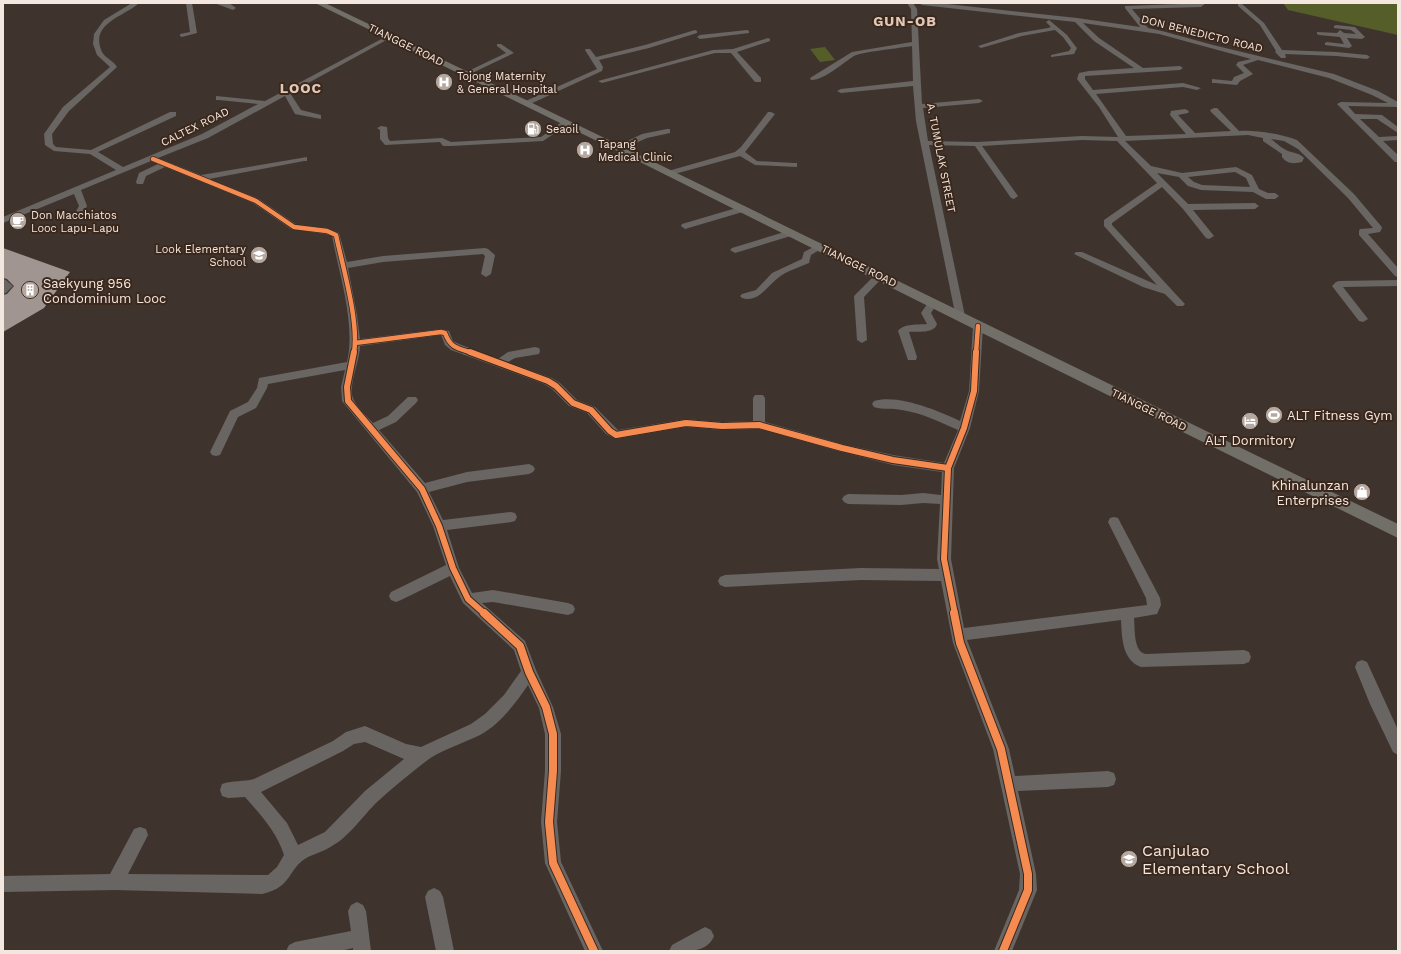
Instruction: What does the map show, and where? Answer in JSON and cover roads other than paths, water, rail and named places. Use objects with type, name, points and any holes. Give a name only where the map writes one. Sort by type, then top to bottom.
[{"type":"main road","name":"TIANGGE ROAD","points":[[319,3],[671,173],[933,302],[978,326],[1398,531]]},
{"type":"street","points":[[123,171],[92,152],[54,149],[49,145],[48,134],[66,109],[114,67],[113,64],[100,55],[96,44],[98,34],[106,21],[136,3]]},
{"type":"street","points":[[182,35],[194,33],[189,3]]},
{"type":"street","points":[[217,3],[229,5],[233,8]]},
{"type":"street","name":"A. TUMULAK STREET","points":[[910,3],[914,9],[916,84],[919,106],[925,143],[960,316]]},
{"type":"street","name":"DON BENEDICTO ROAD","points":[[922,3],[1145,29],[1340,79],[1376,93],[1398,105]]},
{"type":"street","points":[[973,3],[977,10]]},
{"type":"street","points":[[1145,29],[1126,8],[1146,4],[1201,5],[1203,3]]},
{"type":"street","points":[[1240,5],[1262,24],[1278,52],[1289,66]]},
{"type":"street","points":[[1045,17],[1054,28],[1065,36],[1074,48],[1072,53],[1053,56]]},
{"type":"street","points":[[1077,20],[1080,25],[1098,41],[1141,70]]},
{"type":"street","points":[[1313,26],[1336,54]]},
{"type":"street","points":[[981,46],[1021,34],[1050,30],[1054,28]]},
{"type":"street","points":[[595,59],[652,52],[702,39],[747,32]]},
{"type":"street","points":[[1319,33],[1342,35],[1349,46],[1327,44]]},
{"type":"street","name":"CALTEX ROAD","points":[[3,220],[153,159],[205,136],[389,37]]},
{"type":"street","points":[[702,39],[732,51],[758,80]]},
{"type":"street","points":[[586,77],[604,82],[665,63],[702,39]]},
{"type":"street","points":[[732,51],[768,40]]},
{"type":"street","points":[[814,78],[828,71],[854,53],[914,44]]},
{"type":"street","points":[[466,74],[511,53],[499,45]]},
{"type":"street","points":[[525,103],[601,69],[588,50]]},
{"type":"street","points":[[652,52],[665,63]]},
{"type":"street","points":[[1278,52],[1336,54],[1367,57]]},
{"type":"street","points":[[1215,81],[1234,83],[1238,79],[1249,74],[1239,65],[1240,63],[1259,59]]},
{"type":"street","points":[[1180,68],[1082,75],[1081,78],[1092,92],[1121,138],[1146,168],[1186,207],[1209,236]]},
{"type":"street","points":[[841,91],[916,84]]},
{"type":"street","points":[[1092,92],[1183,85],[1197,88]]},
{"type":"street","points":[[286,92],[298,112],[318,117]]},
{"type":"street","points":[[219,98],[267,102]]},
{"type":"street","points":[[919,106],[979,101]]},
{"type":"street","points":[[1396,156],[1341,104],[1398,105]]},
{"type":"street","points":[[1214,110],[1237,134]]},
{"type":"street","points":[[1184,111],[1174,112],[1174,115],[1192,135]]},
{"type":"street","points":[[92,152],[173,114]]},
{"type":"street","points":[[671,173],[740,152],[771,114]]},
{"type":"street","points":[[1353,116],[1379,117],[1394,124],[1398,131]]},
{"type":"street","points":[[381,128],[384,129],[384,139],[388,143],[442,140],[446,144],[451,144],[543,139],[566,123]]},
{"type":"street","points":[[617,148],[645,136],[667,131]]},
{"type":"street","points":[[925,143],[977,144],[1082,138],[1248,133],[1294,142],[1351,196],[1378,228],[1377,230],[1363,231],[1398,274]]},
{"type":"street","points":[[1260,135],[1287,154]]},
{"type":"street","points":[[1377,139],[1398,138]]},
{"type":"street","points":[[977,144],[1014,196]]},
{"type":"street","points":[[740,152],[755,163],[794,165]]},
{"type":"street","points":[[153,159],[256,201],[294,227],[331,232],[336,235],[351,309],[356,343],[353,365],[346,394],[348,401],[422,490],[439,526],[453,568],[468,599],[520,646],[529,672],[546,707],[553,734],[554,771],[549,822],[552,863],[594,951]]},
{"type":"street","points":[[200,178],[304,159]]},
{"type":"street","points":[[140,182],[142,175],[165,164]]},
{"type":"street","points":[[1146,168],[1182,175],[1236,170],[1244,173],[1253,180],[1254,190]]},
{"type":"street","points":[[1182,175],[1191,184],[1201,187],[1254,190],[1266,196],[1275,196]]},
{"type":"street","points":[[1162,183],[1107,222],[1108,226],[1180,304]]},
{"type":"street","points":[[77,190],[83,206],[79,213]]},
{"type":"street","points":[[1186,207],[1255,206]]},
{"type":"street","points":[[684,226],[743,209]]},
{"type":"street","points":[[735,250],[791,233]]},
{"type":"street","points":[[745,296],[759,292],[775,275],[806,261],[808,254],[819,247]]},
{"type":"street","points":[[342,266],[383,259],[485,251],[490,255],[486,274]]},
{"type":"street","points":[[1079,254],[1146,285],[1170,293]]},
{"type":"street","points":[[862,340],[859,296],[879,276]]},
{"type":"street","points":[[3,282],[8,286],[3,291]]},
{"type":"street","points":[[1363,319],[1337,286],[1339,284],[1398,283]]},
{"type":"street","points":[[912,357],[903,331],[904,329],[931,327],[932,324],[926,313],[933,302]]},
{"type":"street","points":[[978,326],[974,391],[964,428],[948,468],[944,559],[960,643],[1001,749],[1010,784],[1028,874],[1028,890],[1003,951]]},
{"type":"street","points":[[356,343],[441,332],[445,333],[449,343],[455,347],[556,386],[573,403],[591,410],[610,431],[616,435],[686,423],[722,426],[759,425],[842,448],[893,460],[948,468]]},
{"type":"street","points":[[499,363],[512,355],[536,351]]},
{"type":"street","points":[[216,452],[234,414],[252,405],[262,388],[263,381],[353,365]]},
{"type":"street","points":[[759,398],[759,425]]},
{"type":"street","points":[[372,428],[392,419],[412,400]]},
{"type":"street","points":[[878,404],[888,404],[922,410],[964,428]]},
{"type":"street","points":[[422,490],[467,477],[529,468]]},
{"type":"street","points":[[848,498],[901,500],[923,498],[947,500]]},
{"type":"street","points":[[439,526],[511,517]]},
{"type":"street","points":[[959,635],[1152,610],[1154,605],[1153,598],[1114,522]]},
{"type":"street","points":[[396,596],[453,568]]},
{"type":"street","points":[[725,581],[861,574],[946,575]]},
{"type":"street","points":[[468,599],[493,596],[568,609]]},
{"type":"street","points":[[1127,614],[1131,650],[1138,660],[1147,661],[1244,657]]},
{"type":"street","points":[[1362,667],[1375,699],[1398,747]]},
{"type":"street","points":[[3,884],[114,882],[262,885],[272,883],[283,873],[296,854],[331,838],[371,797],[421,755],[476,729],[490,719],[509,700],[529,672]]},
{"type":"street","points":[[228,790],[248,789],[338,746],[351,737],[365,734],[405,752],[421,755]]},
{"type":"street","points":[[1010,784],[1108,779]]},
{"type":"street","points":[[248,789],[283,833],[291,846],[293,857]]},
{"type":"street","points":[[114,882],[140,835]]},
{"type":"street","points":[[434,897],[445,951]]},
{"type":"street","points":[[296,951],[362,944],[357,911]]},
{"type":"street","points":[[678,951],[705,936]]},
{"type":"place","name":"Tojong Maternity & General Hospital","points":[[444,82]]},
{"type":"place","name":"Seaoil","points":[[533,129]]},
{"type":"place","name":"Tapang Medical Clinic","points":[[585,150]]},
{"type":"place","name":"Don Macchiatos Looc Lapu-Lapu","points":[[18,221]]},
{"type":"place","name":"Look Elementary School","points":[[259,255]]},
{"type":"place","name":"Saekyung 956 Condominium Looc","points":[[30,290]]},
{"type":"place","name":"ALT Fitness Gym","points":[[1274,415]]},
{"type":"place","name":"ALT Dormitory","points":[[1250,421]]},
{"type":"place","name":"Khinalunzan Enterprises","points":[[1362,492]]},
{"type":"place","name":"Canjulao Elementary School","points":[[1129,859]]},
{"type":"district","name":"GUN-OB","points":[[905,21]]},
{"type":"district","name":"LOOC","points":[[301,88]]}]
